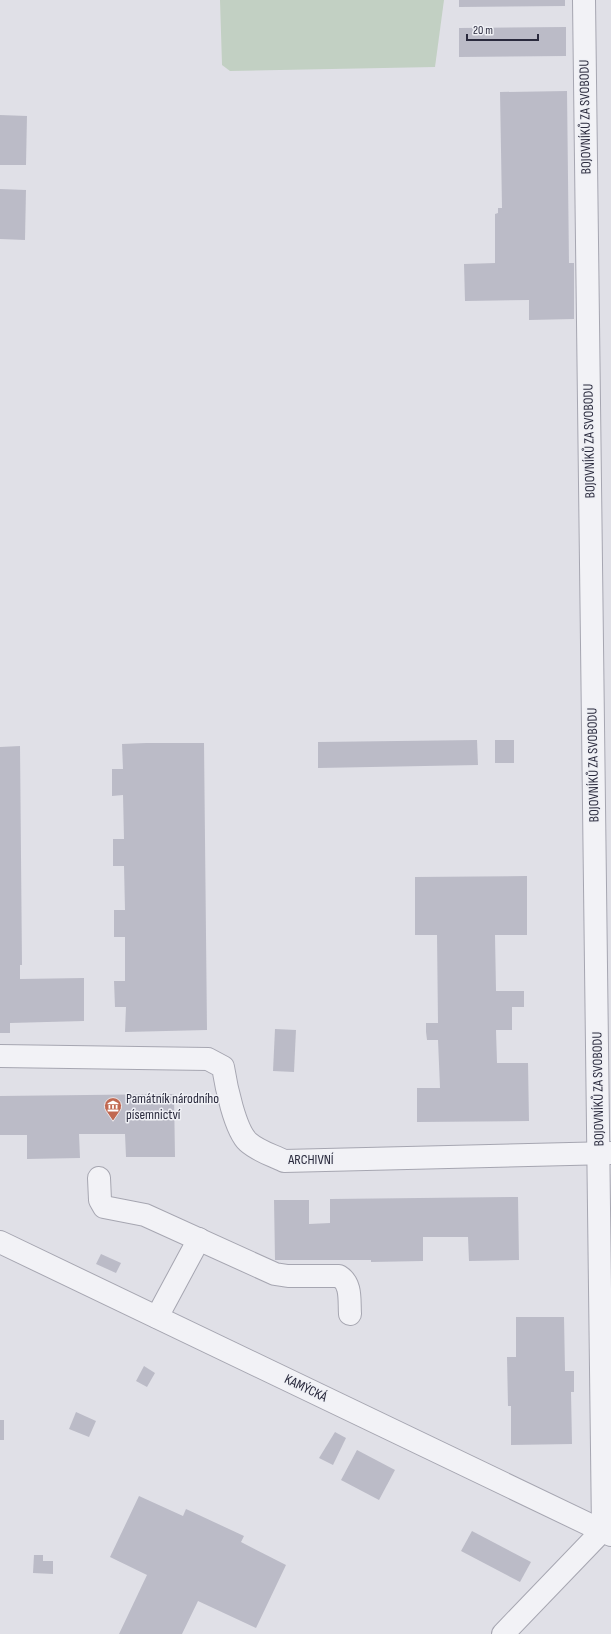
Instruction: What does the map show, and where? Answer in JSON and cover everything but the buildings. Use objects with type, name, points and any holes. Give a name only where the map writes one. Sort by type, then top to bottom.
[{"type":"street","name":"BOJOVNÍKŮ ZA SVOBODU","points":[[584,0],[605,1154],[608,1532]]},
{"type":"street","name":"ARCHIVNÍ","points":[[0,1056],[208,1059],[223,1067],[240,1131],[247,1142],[259,1150],[284,1161],[605,1154]]},
{"type":"street","points":[[99,1178],[100,1200],[104,1207],[145,1215],[275,1274],[288,1276],[339,1276],[346,1280],[349,1286],[350,1314]]},
{"type":"street","points":[[158,1317],[199,1239]]},
{"type":"street","name":"KAMÝCKÁ","points":[[0,1242],[608,1532]]},
{"type":"street","points":[[503,1634],[608,1532]]},
{"type":"green space","points":[[220,0],[444,0],[435,67],[230,71],[222,65]]},
{"type":"place","name":"Památník národního písemnictví","points":[[113,1121]]}]
